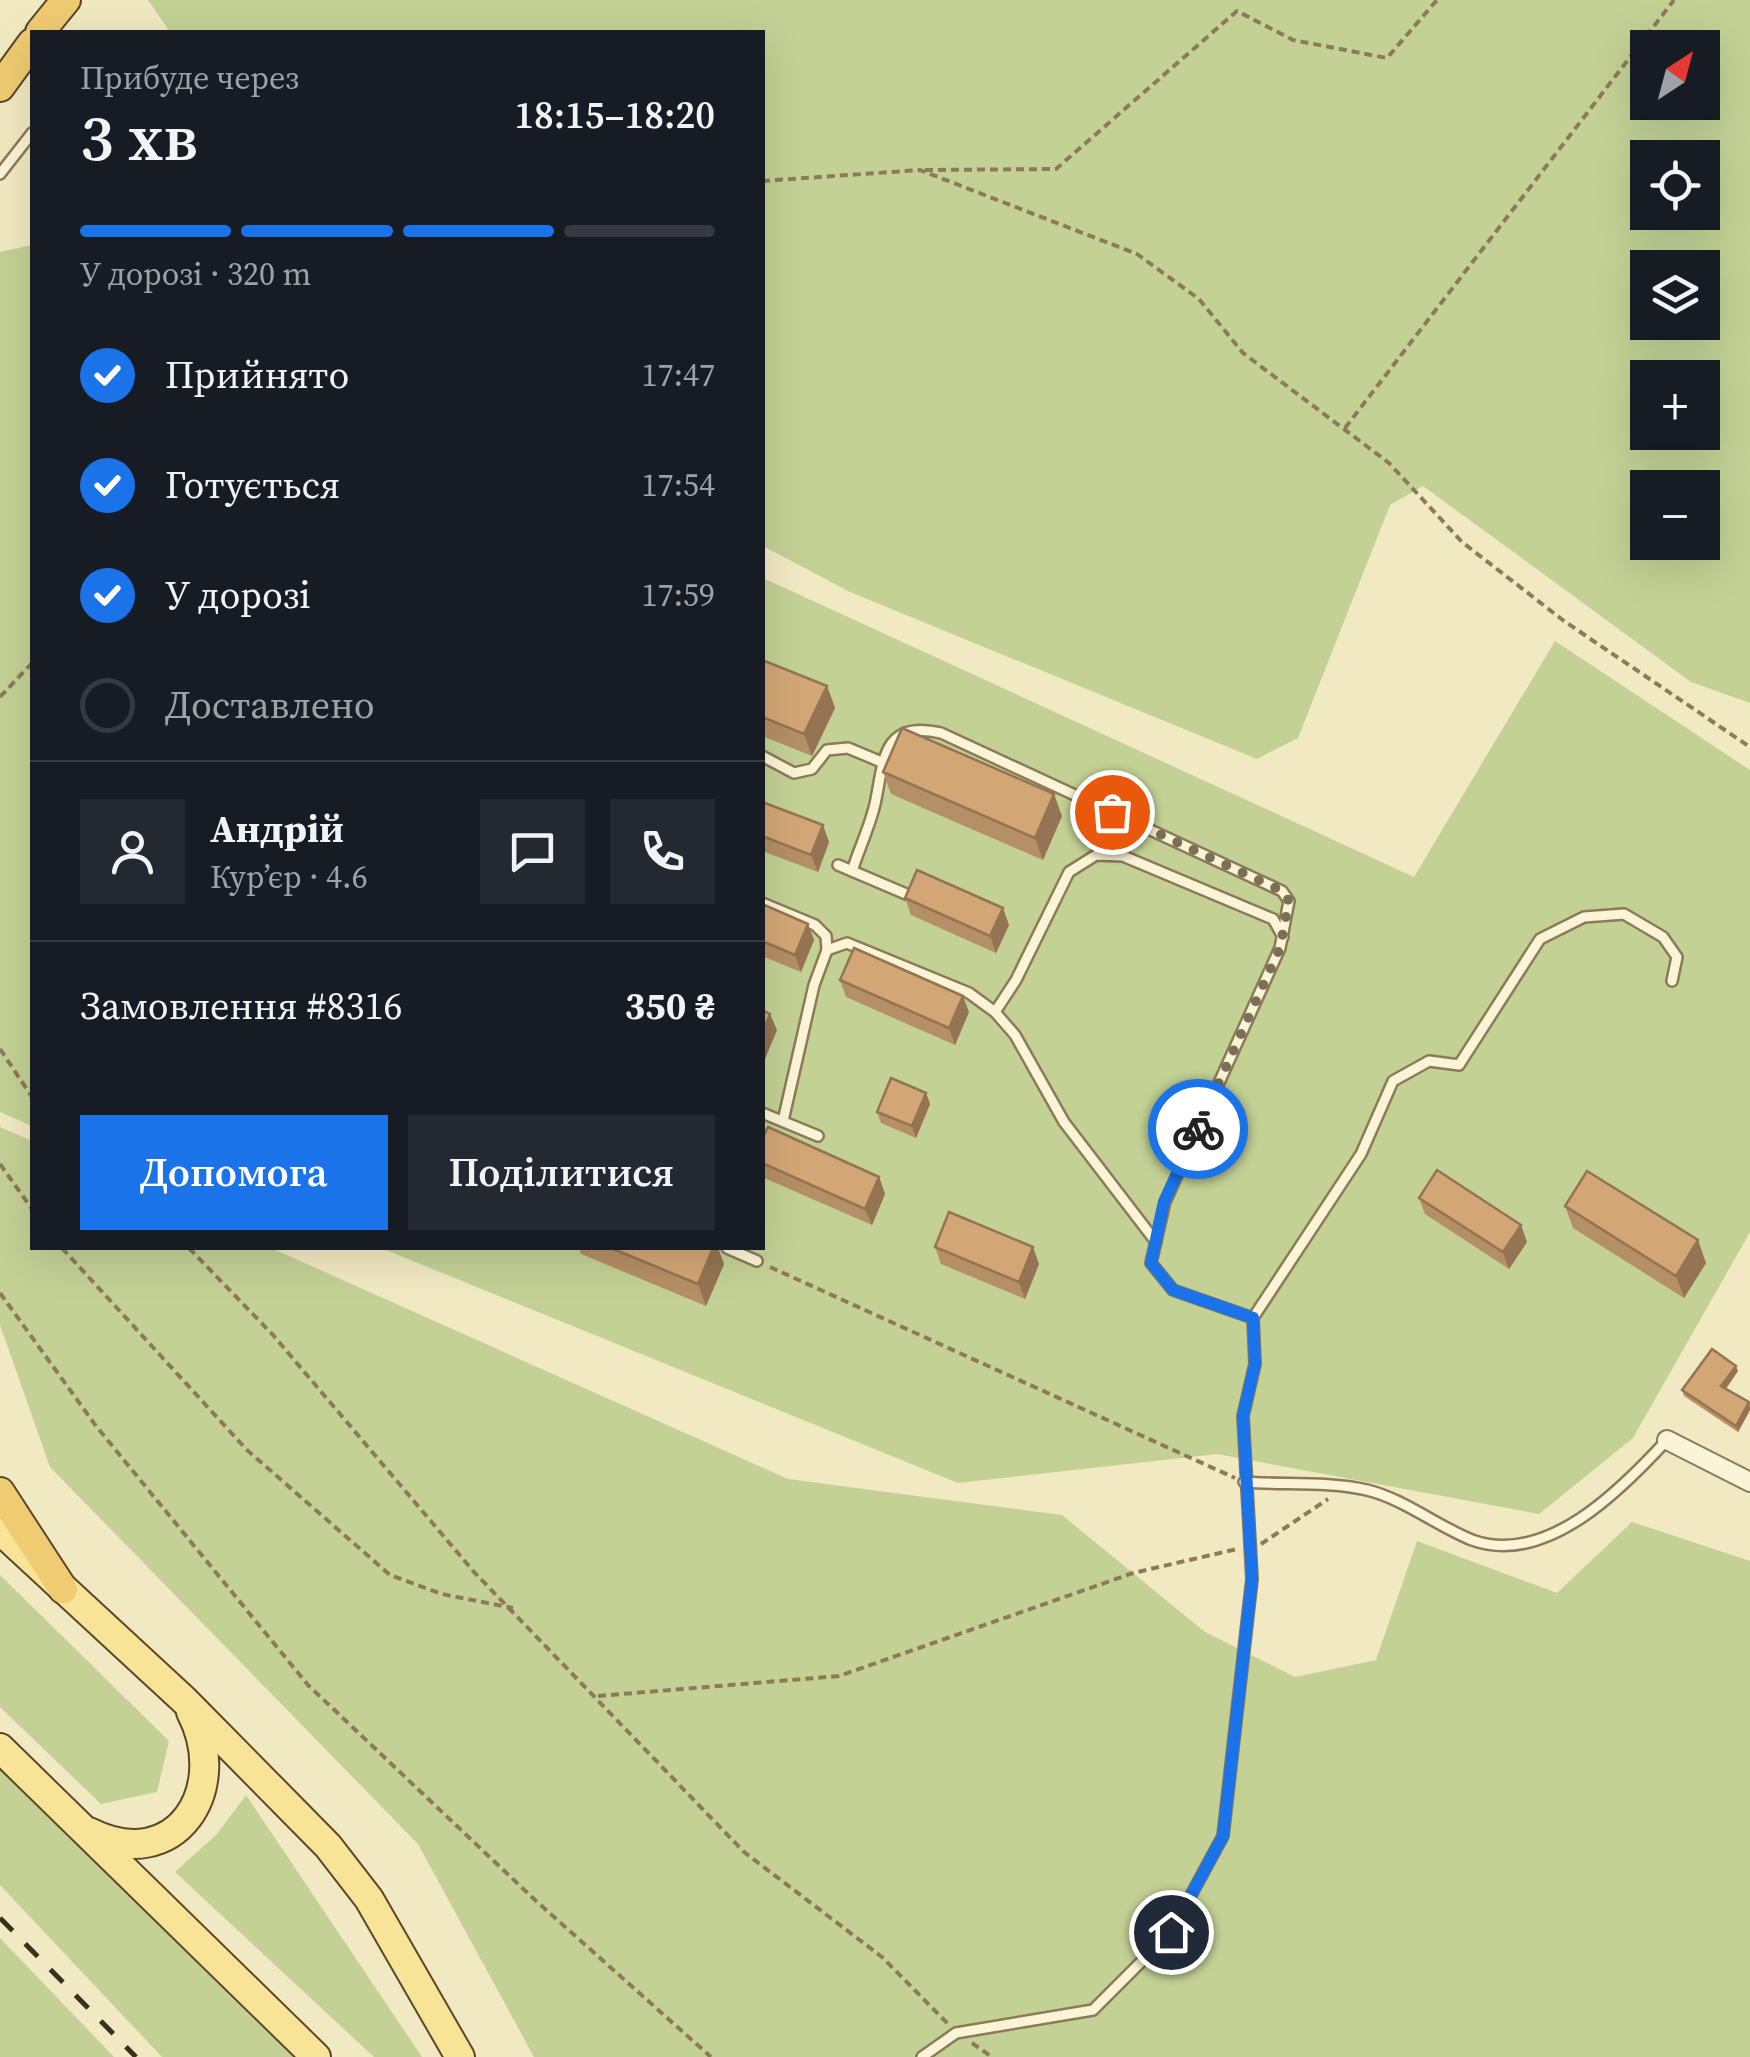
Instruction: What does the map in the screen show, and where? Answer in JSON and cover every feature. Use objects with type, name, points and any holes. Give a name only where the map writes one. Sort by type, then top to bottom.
[{"type":"highway","points":[[42,30],[66,0]]},
{"type":"highway","points":[[0,87],[30,46]]},
{"type":"highway","points":[[0,1492],[63,1589]]},
{"type":"main road","points":[[0,1530],[184,1700],[300,1815],[351,1874],[386,1925],[460,2057]]},
{"type":"main road","points":[[75,1823],[122,1845],[150,1844],[183,1824],[197,1802],[206,1772],[203,1742],[184,1700]]},
{"type":"main road","points":[[0,1748],[316,2057]]},
{"type":"street","points":[[1667,1440],[1750,1482]]},
{"type":"lane","points":[[0,174],[30,136]]},
{"type":"lane","points":[[852,871],[875,804],[880,760],[894,740],[920,728],[940,733],[1282,891],[1289,901],[1282,938],[1164,1202],[1151,1263],[1173,1290],[1253,1318]]},
{"type":"lane","points":[[765,758],[794,772],[812,769],[827,750],[848,748],[880,760]]},
{"type":"lane","points":[[995,1012],[1016,980],[1069,872],[1096,855],[1123,856],[1272,919],[1282,938]]},
{"type":"lane","points":[[838,864],[906,894]]},
{"type":"lane","points":[[765,903],[815,926],[826,936],[827,950],[814,985],[783,1122]]},
{"type":"lane","points":[[922,2057],[956,2033],[1093,2010],[1171,1932],[1223,1836],[1252,1579],[1243,1416],[1255,1364],[1253,1318],[1361,1154],[1393,1081],[1428,1061],[1459,1065],[1540,940],[1584,917],[1624,914],[1663,937],[1677,957],[1672,980]]},
{"type":"lane","points":[[827,950],[847,943],[968,993],[995,1012],[1014,1035],[1064,1122],[1156,1242]]},
{"type":"lane","points":[[765,1113],[818,1136]]},
{"type":"lane","points":[[732,1250],[758,1261]]},
{"type":"lane","points":[[1244,1482],[1368,1490],[1475,1541],[1520,1546],[1572,1522],[1626,1484],[1667,1440]]},
{"type":"path","points":[[765,181],[920,170],[1056,169],[1237,11],[1292,40],[1388,58],[1437,0]]},
{"type":"path","points":[[1343,430],[1674,0]]},
{"type":"path","points":[[920,170],[1137,254],[1199,299],[1243,353],[1390,464],[1462,542],[1564,621],[1750,746]]},
{"type":"path","points":[[0,698],[30,665]]},
{"type":"path","points":[[0,1049],[30,1094]]},
{"type":"path","points":[[0,1164],[30,1207]]},
{"type":"path","points":[[64,1250],[247,1450],[390,1575],[442,1594],[513,1608]]},
{"type":"path","points":[[190,1250],[273,1335],[474,1572],[598,1696],[744,1852],[882,1957],[956,2033],[992,2057]]},
{"type":"path","points":[[740,1253],[1244,1482]]},
{"type":"path","points":[[0,1293],[96,1426],[308,1685],[535,1900],[711,2057]]},
{"type":"path","points":[[598,1696],[839,1676],[1133,1573],[1262,1544],[1343,1488]]},
{"type":"green space","points":[[148,0],[1750,0],[1750,703],[1691,682],[1423,486],[1390,505],[1298,738],[1257,759],[850,592],[765,547],[765,30],[169,30]]},
{"type":"green space","points":[[30,245],[30,1125],[0,1112],[0,252]]},
{"type":"green space","points":[[765,579],[1414,877],[1555,641],[1750,770],[1750,1232],[1633,1438],[1539,1514],[1217,1454],[958,1483],[386,1250],[765,1250]]},
{"type":"green space","points":[[0,1127],[30,1140],[30,1250],[275,1250],[788,1479],[1062,1515],[1205,1632],[1295,1677],[1376,1660],[1417,1541],[1557,1593],[1632,1522],[1750,1561],[1750,2057],[534,2057],[418,1844],[50,1467],[0,1325]]},
{"type":"green space","points":[[0,1575],[169,1741],[157,1792],[101,1804],[0,1707]]},
{"type":"green space","points":[[0,1766],[294,2057],[162,2057],[0,1885]]},
{"type":"green space","points":[[246,1795],[422,2057],[374,2057],[175,1872],[217,1834]]},
{"type":"green space","points":[[0,1938],[114,2057],[0,2057]]},
{"type":"building","points":[[765,661],[827,686],[804,734],[765,718]]},
{"type":"building","points":[[902,728],[1054,794],[1035,838],[883,772]]},
{"type":"building","points":[[765,803],[823,825],[811,855],[765,837]]},
{"type":"building","points":[[917,870],[1003,908],[990,936],[905,898]]},
{"type":"building","points":[[765,905],[808,924],[795,955],[765,942]]},
{"type":"building","points":[[854,948],[963,996],[949,1028],[840,980]]},
{"type":"building","points":[[891,1078],[926,1093],[912,1126],[877,1112]]},
{"type":"building","points":[[768,1127],[879,1177],[865,1209],[765,1164]]},
{"type":"building","points":[[1437,1170],[1521,1225],[1503,1252],[1419,1198]]},
{"type":"building","points":[[1587,1171],[1698,1240],[1676,1276],[1565,1206]]},
{"type":"building","points":[[949,1212],[1033,1247],[1019,1282],[935,1247]]},
{"type":"building","points":[[616,1250],[712,1250],[698,1284]]},
{"type":"building","points":[[1712,1349],[1736,1366],[1721,1386],[1749,1402],[1736,1426],[1682,1390]]},
{"type":"railway","points":[[0,1918],[136,2057]]},
{"type":"way so far","points":[[1112,812],[1282,891],[1289,901],[1280,948],[1198,1129]]},
{"type":"route","points":[[1171,1932],[1223,1836],[1252,1579],[1243,1416],[1255,1364],[1253,1318],[1173,1290],[1151,1263],[1164,1202],[1198,1129]]}]
